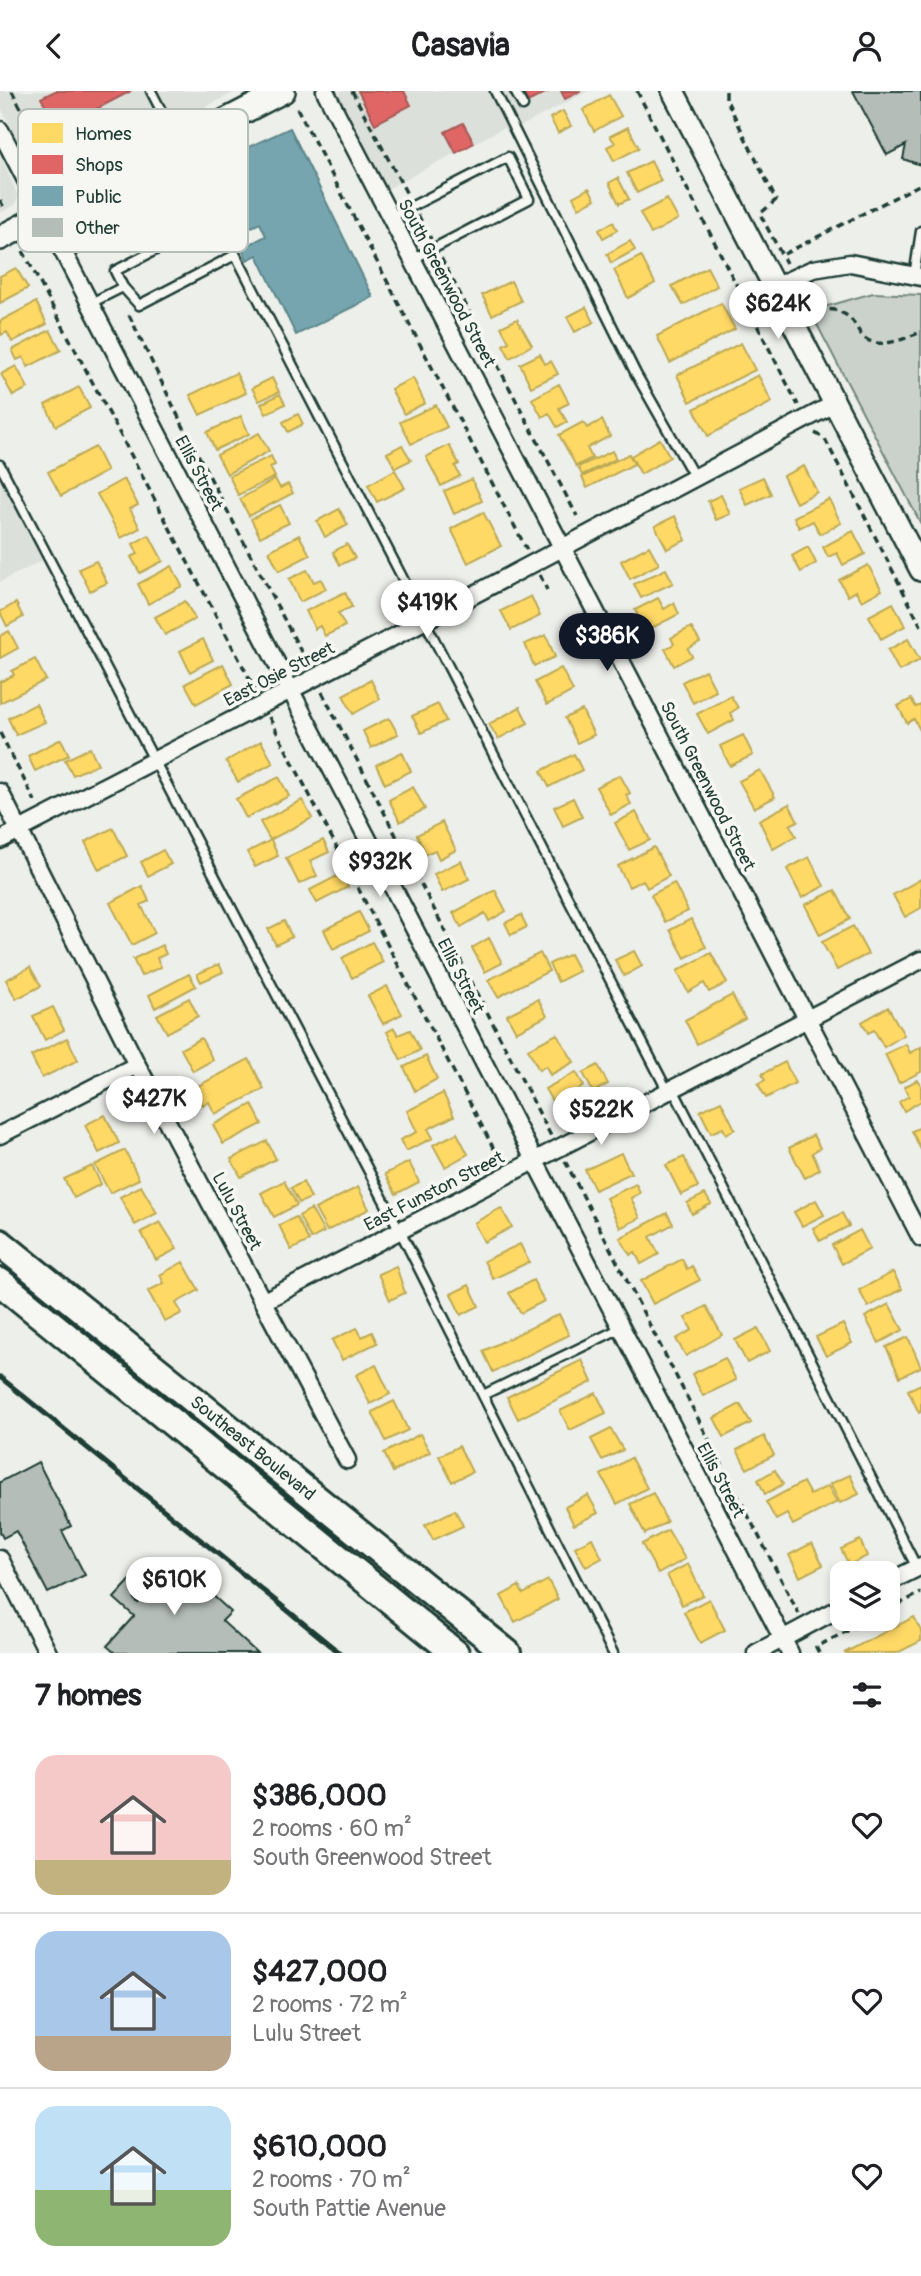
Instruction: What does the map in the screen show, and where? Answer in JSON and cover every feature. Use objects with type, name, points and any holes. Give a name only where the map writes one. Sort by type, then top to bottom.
[{"type":"main road","points":[[248,116],[290,99]]},
{"type":"main road","points":[[0,238],[18,228]]},
{"type":"main road","name":"Southeast Boulevard","points":[[0,1243],[507,1653]]},
{"type":"main road","name":"Southeast Boulevard","points":[[0,1282],[455,1653]]},
{"type":"street","name":"South Greenwood Street","points":[[325,91],[921,1238]]},
{"type":"street","points":[[673,91],[782,283],[834,404],[921,570]]},
{"type":"street","name":"Ellis Street","points":[[0,130],[18,166]]},
{"type":"street","name":"Ellis Street","points":[[62,252],[790,1653]]},
{"type":"street","points":[[782,283],[813,269],[850,263],[917,276]]},
{"type":"street","name":"East Osie Street","points":[[0,839],[424,621],[834,404]]},
{"type":"street","name":"Lulu Street","points":[[0,792],[137,1065],[347,1460]]},
{"type":"street","name":"East Funston Street","points":[[264,1301],[921,960]]},
{"type":"street","points":[[0,1135],[137,1065]]},
{"type":"street","points":[[0,1559],[48,1653]]},
{"type":"street","points":[[900,1578],[919,1571]]},
{"type":"street","points":[[756,1653],[830,1613]]},
{"type":"lane","points":[[151,91],[160,109]]},
{"type":"lane","points":[[495,91],[636,373],[695,478]]},
{"type":"lane","points":[[515,91],[523,106]]},
{"type":"lane","points":[[391,217],[508,157],[529,199],[413,259]]},
{"type":"lane","points":[[917,276],[921,231]]},
{"type":"lane","points":[[64,256],[71,252]]},
{"type":"lane","points":[[152,252],[115,271],[120,288],[139,305],[235,255]]},
{"type":"lane","points":[[233,252],[919,1571]]},
{"type":"lane","points":[[89,305],[120,288]]},
{"type":"lane","points":[[0,465],[400,1231],[613,1653]]},
{"type":"lane","points":[[483,1395],[621,1328]]},
{"type":"path","points":[[12,91],[21,109]]},
{"type":"path","points":[[352,91],[577,516]]},
{"type":"path","points":[[637,91],[806,419],[815,432],[825,439],[921,626]]},
{"type":"path","points":[[726,91],[726,99],[776,199],[760,214],[784,254],[782,283],[810,311],[833,309],[842,313],[853,321],[862,336],[873,343],[888,343],[921,332]]},
{"type":"path","points":[[290,99],[547,590]]},
{"type":"path","points":[[784,254],[921,184]]},
{"type":"path","points":[[0,200],[5,209]]},
{"type":"path","points":[[120,288],[181,422],[819,1653]]},
{"type":"path","points":[[0,733],[35,801]]},
{"type":"path","points":[[900,1604],[921,1593]]},
{"type":"path","points":[[816,1647],[847,1631]]},
{"type":"shaded area","points":[[0,91],[237,91],[202,109],[18,109],[18,141],[0,106]]},
{"type":"shaded area","points":[[340,91],[588,91],[512,131],[503,128],[387,189],[340,101]]},
{"type":"shaded area","points":[[0,153],[18,197],[15,205],[0,213]]},
{"type":"shaded area","points":[[873,293],[921,295],[921,524],[810,311]]},
{"type":"shaded area","points":[[0,456],[51,556],[0,582]]},
{"type":"building: Homes","points":[[609,95],[621,116],[594,131],[583,110]]},
{"type":"building: Homes","points":[[563,111],[571,126],[558,133],[550,118]]},
{"type":"building: Homes","points":[[628,127],[639,148],[614,161],[607,147],[615,143],[610,136]]},
{"type":"building: Homes","points":[[651,161],[661,181],[637,193],[627,173]]},
{"type":"building: Homes","points":[[618,178],[629,199],[619,204],[609,183]]},
{"type":"building: Homes","points":[[589,188],[595,199],[579,208],[573,197]]},
{"type":"building: Homes","points":[[667,199],[678,219],[651,234],[640,213]]},
{"type":"building: Homes","points":[[613,222],[617,230],[603,238],[599,230]]},
{"type":"building: Homes","points":[[630,241],[635,250],[611,263],[607,254]]},
{"type":"building: Homes","points":[[641,256],[655,283],[628,298],[614,270]]},
{"type":"building: Homes","points":[[707,267],[717,286],[683,305],[672,286]]},
{"type":"building: Homes","points":[[16,268],[28,288],[0,303],[0,276]]},
{"type":"building: Homes","points":[[511,281],[521,301],[492,315],[482,295]]},
{"type":"building: Homes","points":[[36,302],[47,324],[12,342],[7,332],[1,335],[0,321]]},
{"type":"building: Homes","points":[[721,303],[735,329],[670,363],[657,336]]},
{"type":"building: Homes","points":[[586,307],[594,322],[575,332],[567,317]]},
{"type":"building: Homes","points":[[517,319],[532,345],[510,358],[503,345],[509,342],[501,327]]},
{"type":"building: Homes","points":[[50,330],[61,350],[28,367],[23,357],[17,360],[12,350]]},
{"type":"building: Homes","points":[[741,343],[755,370],[690,402],[677,375]]},
{"type":"building: Homes","points":[[540,354],[545,364],[551,361],[558,374],[531,387],[520,364]]},
{"type":"building: Homes","points":[[16,366],[28,388],[13,396],[1,374]]},
{"type":"building: Homes","points":[[236,373],[246,393],[200,415],[190,395]]},
{"type":"building: Homes","points":[[758,375],[772,402],[708,436],[694,409]]},
{"type":"building: Homes","points":[[272,378],[279,392],[259,401],[252,388]]},
{"type":"building: Homes","points":[[413,378],[425,403],[404,414],[391,389]]},
{"type":"building: Homes","points":[[559,384],[569,403],[559,408],[567,422],[557,427],[549,413],[542,417],[532,399]]},
{"type":"building: Homes","points":[[79,387],[90,408],[56,426],[45,405]]},
{"type":"building: Homes","points":[[280,394],[285,404],[266,414],[261,404]]},
{"type":"building: Homes","points":[[436,405],[447,427],[411,444],[400,422]]},
{"type":"building: Homes","points":[[298,414],[303,424],[288,432],[283,422]]},
{"type":"building: Homes","points":[[241,416],[249,434],[215,450],[207,432]]},
{"type":"building: Homes","points":[[602,420],[610,436],[587,448],[592,458],[576,466],[559,435],[583,422],[587,428]]},
{"type":"building: Homes","points":[[259,433],[269,451],[227,474],[217,455]]},
{"type":"building: Homes","points":[[660,439],[670,457],[641,474],[631,456]]},
{"type":"building: Homes","points":[[402,445],[411,460],[395,468],[387,453]]},
{"type":"building: Homes","points":[[449,445],[459,464],[455,466],[460,476],[441,486],[426,457]]},
{"type":"building: Homes","points":[[95,447],[107,471],[61,496],[48,472]]},
{"type":"building: Homes","points":[[612,451],[616,459],[582,475],[578,467]]},
{"type":"building: Homes","points":[[629,454],[634,464],[587,488],[582,477]]},
{"type":"building: Homes","points":[[271,456],[275,465],[270,467],[275,477],[238,495],[229,476]]},
{"type":"building: Homes","points":[[804,466],[817,492],[796,503],[783,476]]},
{"type":"building: Homes","points":[[395,470],[405,488],[377,502],[368,485]]},
{"type":"building: Homes","points":[[763,477],[771,494],[747,505],[739,488]]},
{"type":"building: Homes","points":[[124,479],[138,505],[130,509],[140,528],[121,538],[97,494]]},
{"type":"building: Homes","points":[[275,479],[280,488],[288,484],[293,493],[249,516],[240,499]]},
{"type":"building: Homes","points":[[472,479],[482,501],[454,514],[444,491]]},
{"type":"building: Homes","points":[[721,495],[730,514],[716,520],[708,501]]},
{"type":"building: Homes","points":[[829,499],[841,523],[820,534],[813,521],[799,528],[794,517]]},
{"type":"building: Homes","points":[[280,505],[289,523],[260,537],[251,519]]},
{"type":"building: Homes","points":[[339,509],[348,525],[325,537],[317,521]]},
{"type":"building: Homes","points":[[483,512],[501,546],[468,563],[451,529]]},
{"type":"building: Homes","points":[[675,516],[686,540],[667,549],[655,526]]},
{"type":"building: Homes","points":[[853,531],[865,554],[843,565],[837,553],[828,557],[823,547]]},
{"type":"building: Homes","points":[[149,535],[163,561],[140,573],[131,557],[138,554],[133,544]]},
{"type":"building: Homes","points":[[299,535],[310,555],[279,571],[269,551]]},
{"type":"building: Homes","points":[[347,544],[355,558],[340,565],[333,552]]},
{"type":"building: Homes","points":[[649,546],[659,564],[630,579],[621,561]]},
{"type":"building: Homes","points":[[808,547],[816,563],[801,572],[792,556]]},
{"type":"building: Homes","points":[[96,561],[107,583],[90,591],[79,569]]},
{"type":"building: Homes","points":[[868,565],[882,590],[862,601],[856,591],[848,596],[839,580]]},
{"type":"building: Homes","points":[[172,566],[182,586],[148,604],[138,584]]},
{"type":"building: Homes","points":[[666,569],[673,583],[641,598],[634,584]]},
{"type":"building: Homes","points":[[307,570],[314,582],[321,579],[326,589],[300,602],[289,579]]},
{"type":"building: Homes","points":[[345,592],[352,607],[338,613],[345,626],[325,636],[320,626],[315,629],[306,611]]},
{"type":"building: Homes","points":[[531,596],[540,616],[511,630],[501,611]]},
{"type":"building: Homes","points":[[658,598],[664,609],[674,603],[679,614],[646,631],[635,610]]},
{"type":"building: Homes","points":[[185,601],[195,619],[165,635],[155,617]]},
{"type":"building: Homes","points":[[16,603],[23,617],[7,626],[0,612]]},
{"type":"building: Homes","points":[[893,603],[905,626],[881,639],[869,616]]},
{"type":"building: Homes","points":[[691,627],[700,642],[688,649],[692,656],[674,666],[665,649],[674,644],[671,638]]},
{"type":"building: Homes","points":[[9,631],[18,648],[0,658],[0,636]]},
{"type":"building: Homes","points":[[546,635],[555,657],[534,666],[525,644]]},
{"type":"building: Homes","points":[[203,639],[213,660],[190,672],[180,651]]},
{"type":"building: Homes","points":[[908,639],[920,660],[899,671],[888,650]]},
{"type":"building: Homes","points":[[35,659],[46,680],[0,703],[0,682],[14,675],[12,671]]},
{"type":"building: Homes","points":[[223,664],[233,684],[196,704],[185,684]]},
{"type":"building: Homes","points":[[561,668],[573,691],[547,705],[535,682]]},
{"type":"building: Homes","points":[[705,670],[716,691],[693,703],[682,682]]},
{"type":"building: Homes","points":[[371,680],[380,699],[353,714],[343,695]]},
{"type":"building: Homes","points":[[731,696],[738,708],[730,713],[734,720],[708,734],[697,714]]},
{"type":"building: Homes","points":[[911,699],[916,707],[921,705],[921,732],[914,719],[907,723],[898,706]]},
{"type":"building: Homes","points":[[36,704],[45,722],[16,735],[8,718]]},
{"type":"building: Homes","points":[[438,704],[446,721],[421,733],[412,716]]},
{"type":"building: Homes","points":[[520,707],[528,723],[498,739],[489,724]]},
{"type":"building: Homes","points":[[582,710],[594,735],[577,743],[565,718]]},
{"type":"building: Homes","points":[[389,718],[398,734],[371,748],[363,731]]},
{"type":"building: Homes","points":[[743,735],[753,755],[730,766],[720,746]]},
{"type":"building: Homes","points":[[61,739],[69,755],[35,771],[28,756]]},
{"type":"building: Homes","points":[[261,741],[273,763],[238,782],[226,761]]},
{"type":"building: Homes","points":[[90,748],[98,764],[73,775],[65,760]]},
{"type":"building: Homes","points":[[402,752],[411,771],[385,784],[376,765]]},
{"type":"building: Homes","points":[[574,754],[582,770],[549,787],[541,771]]},
{"type":"building: Homes","points":[[760,770],[775,797],[754,808],[739,781]]},
{"type":"building: Homes","points":[[620,775],[630,793],[626,795],[631,804],[611,815],[596,787]]},
{"type":"building: Homes","points":[[279,777],[289,796],[246,818],[236,799]]},
{"type":"building: Homes","points":[[413,787],[425,809],[400,822],[389,800]]},
{"type":"building: Homes","points":[[573,798],[582,817],[563,826],[554,807]]},
{"type":"building: Homes","points":[[302,800],[312,818],[270,840],[260,822]]},
{"type":"building: Homes","points":[[789,804],[798,821],[790,825],[796,836],[773,849],[759,820]]},
{"type":"building: Homes","points":[[636,812],[650,840],[629,850],[615,823]]},
{"type":"building: Homes","points":[[442,822],[456,850],[439,859],[435,850],[426,854],[417,835]]},
{"type":"building: Homes","points":[[113,828],[127,856],[99,870],[85,842]]},
{"type":"building: Homes","points":[[271,840],[278,856],[255,867],[247,852]]},
{"type":"building: Homes","points":[[323,840],[329,852],[310,861],[317,876],[299,884],[286,858]]},
{"type":"building: Homes","points":[[654,847],[669,876],[647,888],[643,880],[629,887],[618,866]]},
{"type":"building: Homes","points":[[163,850],[171,864],[148,876],[141,862]]},
{"type":"building: Homes","points":[[809,857],[824,886],[802,898],[787,869]]},
{"type":"building: Homes","points":[[461,861],[469,879],[442,892],[434,874]]},
{"type":"building: Homes","points":[[341,874],[348,887],[317,903],[310,890]]},
{"type":"building: Homes","points":[[921,879],[921,908],[905,917],[893,895]]},
{"type":"building: Homes","points":[[674,883],[688,911],[665,922],[651,895]]},
{"type":"building: Homes","points":[[142,886],[149,901],[141,905],[155,933],[132,945],[110,903]]},
{"type":"building: Homes","points":[[495,890],[506,911],[489,921],[485,913],[461,927],[453,913]]},
{"type":"building: Homes","points":[[835,890],[850,919],[820,935],[805,905]]},
{"type":"building: Homes","points":[[359,912],[369,931],[333,949],[324,930]]},
{"type":"building: Homes","points":[[521,915],[527,927],[511,935],[505,923]]},
{"type":"building: Homes","points":[[691,919],[706,947],[685,958],[670,930]]},
{"type":"building: Homes","points":[[284,921],[292,937],[276,945],[268,929]]},
{"type":"building: Homes","points":[[853,926],[868,954],[837,970],[822,942]]},
{"type":"building: Homes","points":[[489,938],[502,963],[485,972],[472,948]]},
{"type":"building: Homes","points":[[372,942],[383,962],[352,978],[342,958]]},
{"type":"building: Homes","points":[[162,945],[166,954],[157,958],[161,967],[141,976],[133,959]]},
{"type":"building: Homes","points":[[634,951],[642,966],[624,976],[615,960]]},
{"type":"building: Homes","points":[[540,953],[549,971],[498,997],[488,980]]},
{"type":"building: Homes","points":[[711,953],[727,983],[709,992],[704,983],[688,992],[677,971]]},
{"type":"building: Homes","points":[[570,954],[579,971],[558,982],[549,964]]},
{"type":"building: Homes","points":[[219,964],[223,972],[201,982],[197,974]]},
{"type":"building: Homes","points":[[30,967],[41,986],[16,999],[6,980]]},
{"type":"building: Homes","points":[[189,974],[196,986],[155,1008],[149,995]]},
{"type":"building: Homes","points":[[387,986],[402,1014],[383,1024],[368,996]]},
{"type":"building: Homes","points":[[732,995],[745,1019],[697,1044],[685,1020]]},
{"type":"building: Homes","points":[[189,998],[198,1016],[167,1033],[157,1015]]},
{"type":"building: Homes","points":[[538,999],[547,1016],[516,1032],[507,1015]]},
{"type":"building: Homes","points":[[53,1007],[64,1030],[45,1040],[33,1016]]},
{"type":"building: Homes","points":[[888,1007],[904,1035],[884,1047],[874,1030],[868,1033],[862,1022]]},
{"type":"building: Homes","points":[[394,1028],[398,1035],[410,1030],[420,1050],[401,1060],[387,1032]]},
{"type":"building: Homes","points":[[557,1034],[574,1062],[550,1075],[546,1066],[539,1070],[528,1049]]},
{"type":"building: Homes","points":[[67,1038],[78,1060],[42,1078],[31,1056]]},
{"type":"building: Homes","points":[[201,1038],[213,1060],[193,1071],[181,1049]]},
{"type":"building: Homes","points":[[906,1044],[910,1053],[921,1047],[921,1072],[899,1083],[885,1054]]},
{"type":"building: Homes","points":[[426,1056],[437,1079],[415,1091],[404,1067]]},
{"type":"building: Homes","points":[[249,1059],[264,1089],[215,1114],[209,1102],[203,1105],[194,1088]]},
{"type":"building: Homes","points":[[785,1062],[795,1083],[766,1098],[758,1084],[765,1080],[762,1074]]},
{"type":"building: Homes","points":[[598,1065],[608,1084],[593,1092],[583,1073]]},
{"type":"building: Homes","points":[[576,1072],[584,1086],[576,1091],[583,1102],[560,1115],[545,1089]]},
{"type":"building: Homes","points":[[917,1080],[921,1085],[921,1101],[904,1111],[899,1102],[909,1096],[904,1087]]},
{"type":"building: Homes","points":[[443,1093],[454,1116],[428,1129],[433,1138],[406,1151],[400,1140],[417,1132],[407,1111]]},
{"type":"building: Homes","points":[[721,1101],[735,1129],[726,1134],[723,1128],[711,1133],[700,1111]]},
{"type":"building: Homes","points":[[252,1104],[262,1124],[223,1144],[213,1125]]},
{"type":"building: Homes","points":[[105,1115],[119,1143],[99,1153],[85,1125]]},
{"type":"building: Homes","points":[[921,1127],[921,1150],[912,1131]]},
{"type":"building: Homes","points":[[457,1133],[468,1154],[445,1167],[433,1145]]},
{"type":"building: Homes","points":[[813,1135],[820,1148],[812,1153],[820,1169],[805,1178],[789,1148]]},
{"type":"building: Homes","points":[[267,1141],[276,1159],[241,1177],[231,1159]]},
{"type":"building: Homes","points":[[125,1150],[139,1179],[110,1193],[95,1165]]},
{"type":"building: Homes","points":[[621,1153],[631,1173],[595,1190],[585,1170]]},
{"type":"building: Homes","points":[[684,1157],[698,1187],[681,1195],[666,1165]]},
{"type":"building: Homes","points":[[409,1162],[419,1182],[396,1194],[385,1174]]},
{"type":"building: Homes","points":[[92,1166],[101,1184],[74,1198],[64,1179]]},
{"type":"building: Homes","points":[[284,1181],[297,1205],[274,1217],[261,1193]]},
{"type":"building: Homes","points":[[303,1182],[311,1198],[299,1203],[291,1188]]},
{"type":"building: Homes","points":[[636,1184],[640,1193],[631,1198],[640,1218],[620,1228],[606,1198]]},
{"type":"building: Homes","points":[[141,1186],[157,1213],[135,1225],[120,1197]]},
{"type":"building: Homes","points":[[358,1187],[369,1209],[327,1231],[315,1209]]},
{"type":"building: Homes","points":[[705,1194],[711,1204],[692,1214],[687,1203]]},
{"type":"building: Homes","points":[[816,1200],[824,1215],[802,1226],[794,1212]]},
{"type":"building: Homes","points":[[501,1208],[512,1227],[484,1242],[474,1223]]},
{"type":"building: Homes","points":[[311,1209],[324,1232],[311,1239],[299,1216]]},
{"type":"building: Homes","points":[[667,1213],[673,1224],[650,1237],[659,1254],[641,1264],[635,1252],[630,1255],[620,1238]]},
{"type":"building: Homes","points":[[842,1213],[849,1226],[820,1241],[813,1228]]},
{"type":"building: Homes","points":[[296,1217],[309,1241],[291,1250],[279,1225]]},
{"type":"building: Homes","points":[[160,1222],[177,1249],[156,1260],[141,1232]]},
{"type":"building: Homes","points":[[860,1230],[870,1249],[842,1264],[832,1245]]},
{"type":"building: Homes","points":[[520,1244],[529,1262],[493,1279],[484,1261]]},
{"type":"building: Homes","points":[[682,1259],[687,1269],[692,1266],[700,1280],[653,1304],[641,1281]]},
{"type":"building: Homes","points":[[183,1262],[199,1290],[176,1303],[182,1313],[165,1322],[148,1291],[164,1283],[160,1275]]},
{"type":"building: Homes","points":[[396,1266],[405,1293],[390,1300],[378,1274]]},
{"type":"building: Homes","points":[[893,1272],[902,1289],[868,1307],[859,1290]]},
{"type":"building: Homes","points":[[533,1280],[544,1301],[521,1313],[509,1293]]},
{"type":"building: Homes","points":[[469,1285],[479,1306],[461,1315],[451,1294]]},
{"type":"building: Homes","points":[[889,1304],[903,1330],[879,1343],[865,1317]]},
{"type":"building: Homes","points":[[706,1306],[722,1335],[686,1356],[676,1339],[692,1330],[685,1318]]},
{"type":"building: Homes","points":[[559,1314],[569,1335],[493,1372],[483,1351]]},
{"type":"building: Homes","points":[[843,1324],[852,1343],[826,1356],[816,1337]]},
{"type":"building: Homes","points":[[357,1328],[362,1337],[372,1332],[377,1343],[342,1360],[332,1340]]},
{"type":"building: Homes","points":[[758,1328],[770,1351],[747,1363],[735,1340]]},
{"type":"building: Homes","points":[[908,1337],[921,1367],[900,1377],[886,1347]]},
{"type":"building: Homes","points":[[725,1358],[736,1380],[703,1396],[692,1374]]},
{"type":"building: Homes","points":[[582,1360],[592,1382],[518,1419],[507,1397]]},
{"type":"building: Homes","points":[[376,1365],[390,1394],[370,1404],[356,1375]]},
{"type":"building: Homes","points":[[921,1384],[921,1412],[919,1413],[908,1390]]},
{"type":"building: Homes","points":[[596,1393],[606,1413],[570,1430],[560,1411]]},
{"type":"building: Homes","points":[[394,1401],[408,1430],[386,1441],[372,1412]]},
{"type":"building: Homes","points":[[740,1404],[751,1423],[724,1437],[714,1418]]},
{"type":"building: Homes","points":[[611,1429],[623,1450],[602,1460],[591,1439]]},
{"type":"building: Homes","points":[[420,1434],[430,1452],[393,1472],[384,1453]]},
{"type":"building: Homes","points":[[764,1436],[774,1455],[747,1469],[737,1450]]},
{"type":"building: Homes","points":[[459,1446],[472,1472],[452,1482],[439,1456]]},
{"type":"building: Homes","points":[[631,1458],[647,1488],[617,1504],[601,1475]]},
{"type":"building: Homes","points":[[775,1470],[783,1484],[765,1494],[758,1480]]},
{"type":"building: Homes","points":[[850,1475],[859,1494],[840,1503],[830,1484]]},
{"type":"building: Homes","points":[[803,1482],[810,1495],[828,1486],[837,1502],[793,1525],[787,1514],[776,1520],[766,1502]]},
{"type":"building: Homes","points":[[653,1493],[667,1522],[645,1534],[630,1504]]},
{"type":"building: Homes","points":[[588,1495],[598,1513],[574,1525],[565,1507]]},
{"type":"building: Homes","points":[[455,1510],[463,1526],[433,1540],[425,1525]]},
{"type":"building: Homes","points":[[668,1530],[685,1559],[658,1574],[642,1544]]},
{"type":"building: Homes","points":[[592,1538],[602,1558],[586,1567],[575,1547]]},
{"type":"building: Homes","points":[[860,1540],[867,1556],[857,1561],[847,1561],[841,1549]]},
{"type":"building: Homes","points":[[812,1543],[823,1565],[800,1577],[789,1555]]},
{"type":"building: Homes","points":[[688,1564],[703,1595],[682,1605],[667,1575]]},
{"type":"building: Homes","points":[[548,1580],[558,1599],[515,1622],[501,1596],[519,1586],[523,1594]]},
{"type":"building: Homes","points":[[709,1599],[725,1630],[700,1643],[684,1612]]},
{"type":"building: Homes","points":[[914,1617],[921,1631],[921,1641],[897,1653],[844,1653],[887,1631],[900,1631],[900,1624]]},
{"type":"building: Shops","points":[[55,91],[131,91],[96,109],[47,109],[41,98]]},
{"type":"building: Shops","points":[[358,91],[404,91],[411,105],[375,124]]},
{"type":"building: Shops","points":[[522,91],[549,91],[528,102]]},
{"type":"building: Shops","points":[[561,91],[581,91],[565,99]]},
{"type":"building: Shops","points":[[463,123],[474,143],[456,153],[445,132]]},
{"type":"building: Public","points":[[290,128],[373,297],[296,335],[257,255],[247,260],[244,252],[248,252],[248,245],[266,236],[260,223],[248,229],[248,147]]},
{"type":"building: Other","points":[[853,91],[921,91],[921,165],[903,159],[906,145],[887,155]]},
{"type":"building: Other","points":[[38,1462],[71,1526],[62,1531],[85,1575],[48,1593],[16,1531],[3,1538],[0,1532],[0,1482]]},
{"type":"building: Other","points":[[147,1562],[158,1573],[134,1599],[138,1603],[176,1562],[231,1612],[222,1621],[257,1653],[115,1653],[107,1646],[134,1616],[114,1598]]},
{"type":"railway","points":[[0,1377],[340,1653]]}]
